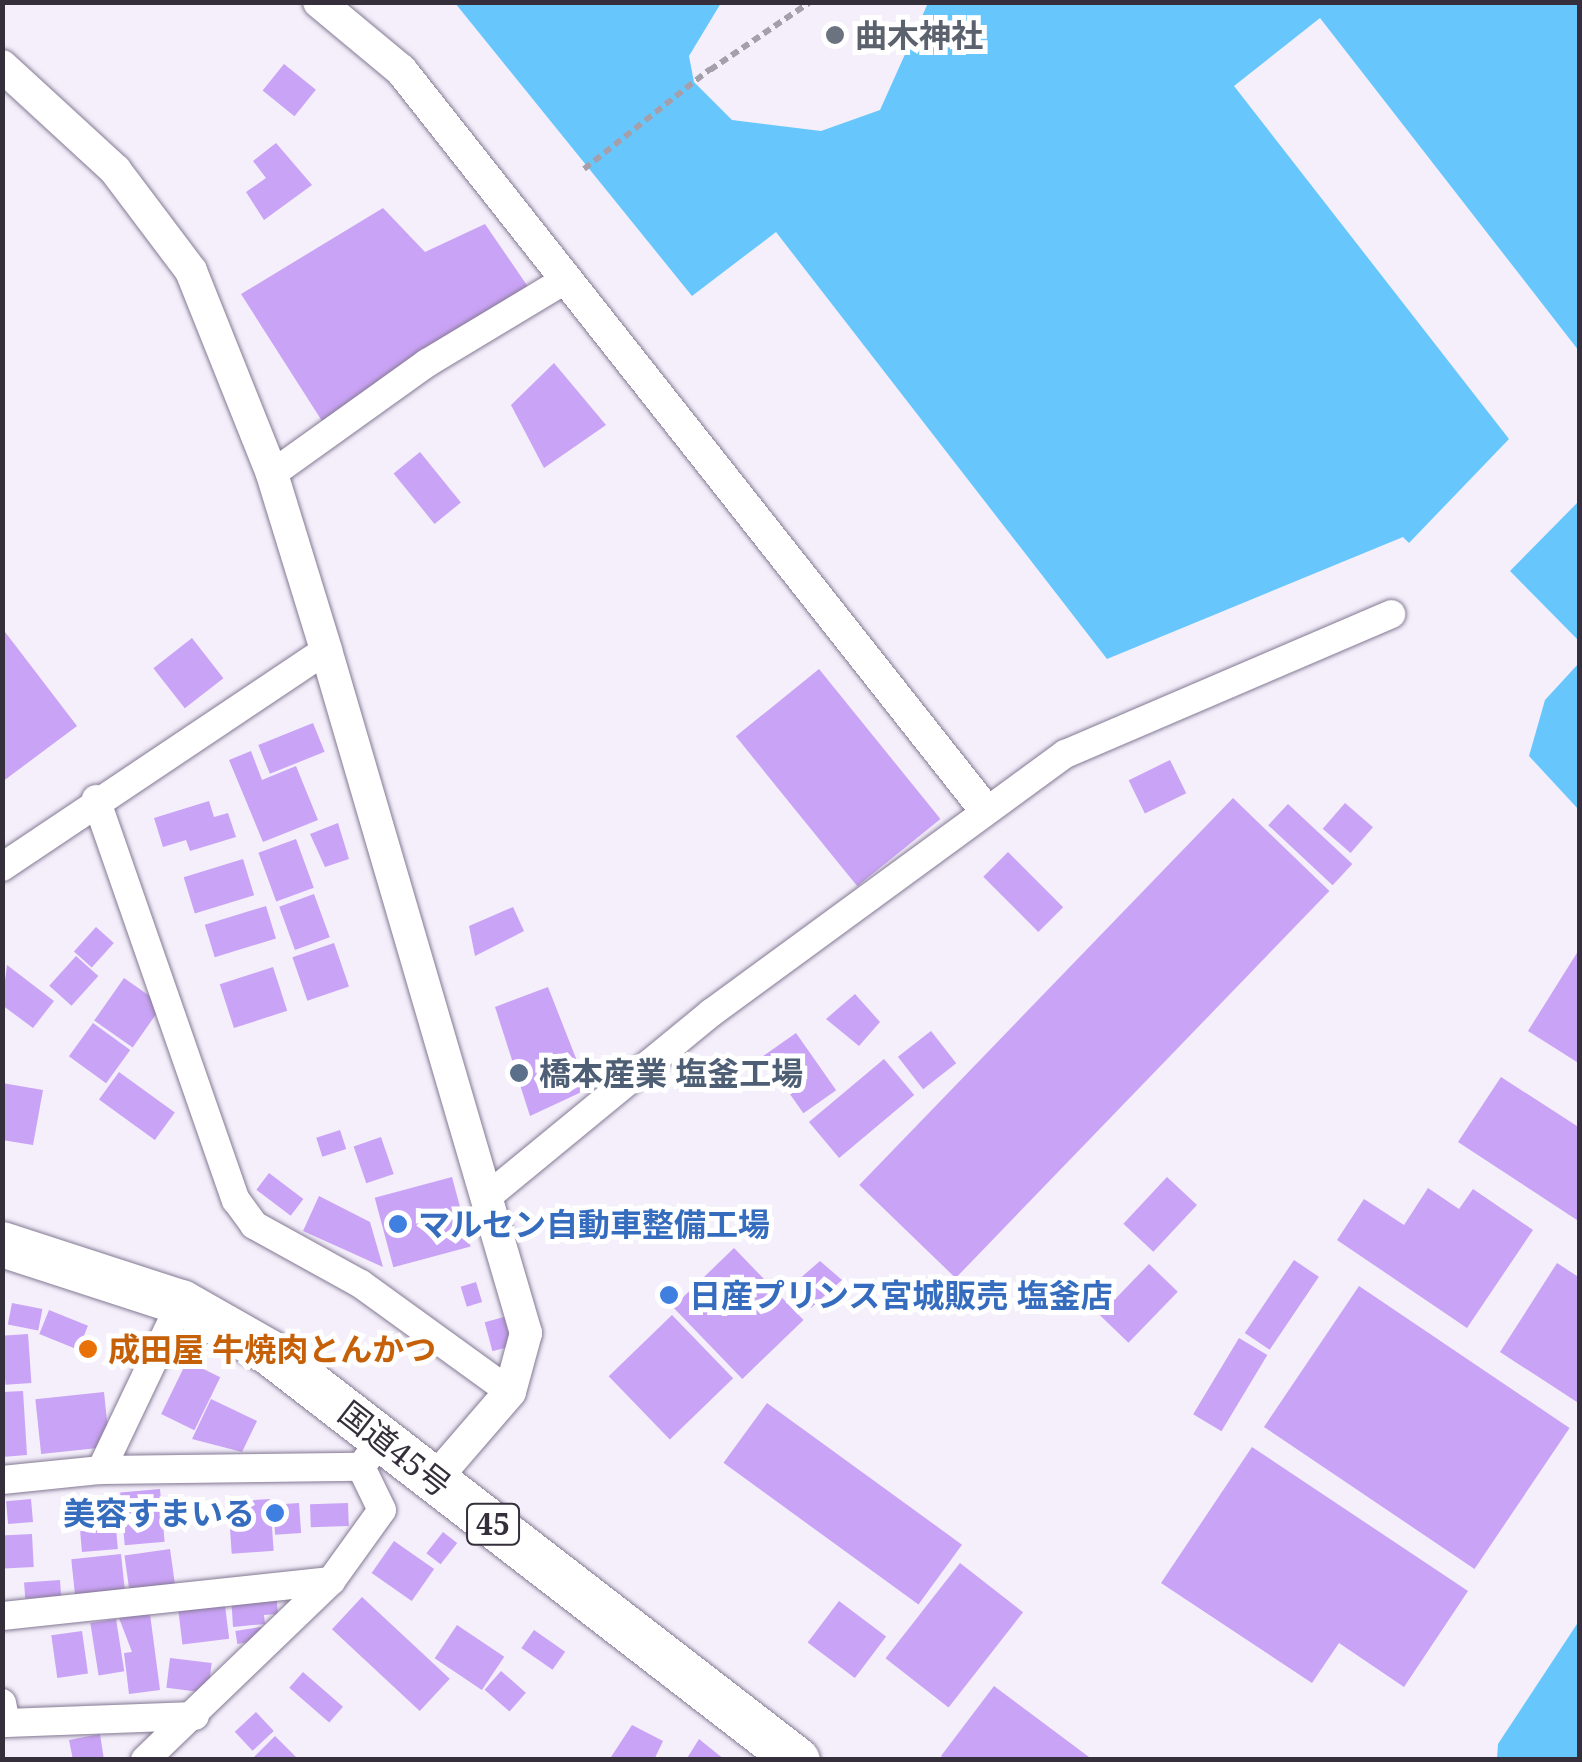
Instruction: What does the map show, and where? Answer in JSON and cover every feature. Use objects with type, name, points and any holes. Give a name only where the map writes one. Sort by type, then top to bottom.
[{"type":"highway","name":"国道45号","points":[[2,1244],[181,1302],[269,1352],[372,1452],[434,1479],[797,1760]]},
{"type":"street","points":[[318,2],[401,70],[983,807]]},
{"type":"street","points":[[2,66],[115,170],[191,272],[272,474],[326,650],[526,1333],[510,1392],[434,1479]]},
{"type":"street","points":[[272,474],[426,363],[565,280]]},
{"type":"street","points":[[487,1197],[983,807],[1065,754],[1391,614]]},
{"type":"street","points":[[2,867],[96,799],[326,650]]},
{"type":"street","points":[[96,799],[236,1200],[254,1224],[361,1284],[510,1392]]},
{"type":"street","points":[[102,1470],[181,1302]]},
{"type":"street","points":[[2,1480],[372,1452],[382,1510],[331,1581],[196,1716],[145,1760]]},
{"type":"street","points":[[2,1616],[331,1581]]},
{"type":"street","points":[[2,1704],[6,1723],[196,1716]]},
{"type":"path","points":[[584,170],[710,70],[810,2]]},
{"type":"water","points":[[455,3],[721,3],[689,56],[694,82],[732,120],[821,131],[880,110],[928,3],[1579,3],[1579,351],[1320,18],[1234,86],[1509,439],[1409,543],[1403,537],[1107,659],[776,232],[692,296]]},
{"type":"water","points":[[1579,501],[1579,641],[1510,571]]},
{"type":"water","points":[[1579,663],[1579,810],[1529,756],[1545,700]]},
{"type":"water","points":[[1579,1621],[1579,1759],[1497,1759],[1498,1744]]},
{"type":"building","points":[[284,64],[316,90],[294,116],[263,90]]},
{"type":"building","points":[[276,143],[312,185],[264,220],[246,192],[266,178],[253,161]]},
{"type":"building","points":[[383,208],[425,252],[485,224],[535,297],[322,421],[241,294]]},
{"type":"building","points":[[554,363],[606,425],[544,468],[511,405]]},
{"type":"building","points":[[420,452],[461,503],[434,524],[394,473]]},
{"type":"building","points":[[2,628],[77,726],[2,782]]},
{"type":"building","points":[[192,638],[223,678],[185,708],[153,668]]},
{"type":"building","points":[[819,669],[940,819],[857,886],[736,736]]},
{"type":"building","points":[[313,723],[325,752],[270,774],[258,745]]},
{"type":"building","points":[[251,751],[262,780],[296,766],[318,820],[263,842],[229,760]]},
{"type":"building","points":[[1170,760],[1186,793],[1145,813],[1129,780]]},
{"type":"building","points":[[1233,798],[1329,891],[956,1278],[859,1185]]},
{"type":"building","points":[[209,801],[214,817],[228,813],[236,837],[190,851],[186,840],[163,847],[154,818]]},
{"type":"building","points":[[1345,803],[1373,827],[1351,853],[1323,829]]},
{"type":"building","points":[[1288,804],[1352,864],[1333,885],[1268,825]]},
{"type":"building","points":[[338,823],[349,859],[325,867],[310,834]]},
{"type":"building","points":[[296,839],[314,888],[276,902],[258,853]]},
{"type":"building","points":[[1008,852],[1063,907],[1038,932],[983,877]]},
{"type":"building","points":[[243,859],[254,895],[195,913],[184,877]]},
{"type":"building","points":[[314,894],[330,937],[295,950],[279,907]]},
{"type":"building","points":[[266,906],[276,939],[215,957],[205,925]]},
{"type":"building","points":[[513,907],[524,931],[475,956],[469,926]]},
{"type":"building","points":[[96,927],[114,943],[92,968],[74,952]]},
{"type":"building","points":[[334,943],[349,986],[307,1001],[292,957]]},
{"type":"building","points":[[1580,948],[1580,1064],[1528,1031]]},
{"type":"building","points":[[76,956],[98,976],[72,1006],[49,986]]},
{"type":"building","points":[[7,965],[54,1001],[33,1028],[2,1005]]},
{"type":"building","points":[[273,967],[287,1011],[234,1028],[220,984]]},
{"type":"building","points":[[124,978],[163,1005],[133,1048],[94,1021]]},
{"type":"building","points":[[548,987],[588,1089],[530,1116],[495,1007]]},
{"type":"building","points":[[855,994],[880,1022],[859,1046],[826,1019]]},
{"type":"building","points":[[93,1023],[130,1050],[106,1083],[69,1056]]},
{"type":"building","points":[[931,1031],[956,1063],[923,1089],[898,1057]]},
{"type":"building","points":[[796,1033],[836,1090],[803,1113],[763,1056]]},
{"type":"building","points":[[884,1059],[914,1095],[839,1158],[809,1122]]},
{"type":"building","points":[[119,1072],[175,1113],[155,1140],[99,1100]]},
{"type":"building","points":[[1501,1077],[1580,1128],[1580,1222],[1458,1142]]},
{"type":"building","points":[[2,1083],[43,1090],[33,1145],[2,1140]]},
{"type":"building","points":[[340,1130],[346,1149],[322,1157],[316,1138]]},
{"type":"building","points":[[381,1137],[394,1174],[366,1183],[354,1146]]},
{"type":"building","points":[[269,1173],[303,1199],[291,1216],[256,1190]]},
{"type":"building","points":[[452,1177],[471,1247],[393,1267],[375,1198]]},
{"type":"building","points":[[1167,1177],[1197,1205],[1153,1252],[1123,1224]]},
{"type":"building","points":[[1428,1188],[1459,1209],[1473,1189],[1533,1230],[1467,1328],[1337,1240],[1364,1199],[1404,1225]]},
{"type":"building","points":[[319,1196],[370,1222],[383,1267],[303,1231]]},
{"type":"building","points":[[734,1248],[803,1320],[742,1379],[673,1307]]},
{"type":"building","points":[[1294,1260],[1319,1277],[1270,1350],[1245,1333]]},
{"type":"building","points":[[820,1261],[842,1280],[811,1308],[790,1287]]},
{"type":"building","points":[[1557,1263],[1580,1278],[1580,1404],[1500,1352]]},
{"type":"building","points":[[1149,1264],[1178,1292],[1128,1343],[1100,1315]]},
{"type":"building","points":[[476,1282],[482,1302],[467,1307],[461,1287]]},
{"type":"building","points":[[1359,1286],[1570,1428],[1475,1569],[1264,1427]]},
{"type":"building","points":[[12,1303],[42,1309],[38,1331],[8,1325]]},
{"type":"building","points":[[49,1310],[88,1326],[78,1350],[39,1334]]},
{"type":"building","points":[[672,1315],[733,1378],[670,1439],[609,1376]]},
{"type":"building","points":[[504,1317],[512,1346],[492,1351],[485,1322]]},
{"type":"building","points":[[28,1334],[31,1383],[5,1385],[2,1336]]},
{"type":"building","points":[[1239,1338],[1267,1355],[1221,1431],[1193,1414]]},
{"type":"building","points":[[187,1361],[220,1377],[194,1430],[161,1414]]},
{"type":"building","points":[[23,1391],[27,1455],[2,1457],[2,1392]]},
{"type":"building","points":[[104,1392],[110,1447],[41,1454],[35,1399]]},
{"type":"building","points":[[211,1399],[257,1421],[242,1452],[192,1439]]},
{"type":"building","points":[[767,1403],[962,1545],[918,1605],[724,1463]]},
{"type":"building","points":[[1252,1447],[1468,1591],[1404,1687],[1339,1643],[1312,1683],[1161,1583]]},
{"type":"building","points":[[160,1489],[165,1542],[125,1545],[120,1492]]},
{"type":"building","points":[[31,1499],[33,1522],[8,1524],[6,1501]]},
{"type":"building","points":[[270,1499],[274,1551],[232,1554],[228,1502]]},
{"type":"building","points":[[299,1503],[301,1533],[275,1535],[273,1505]]},
{"type":"building","points":[[348,1503],[349,1526],[311,1527],[310,1504]]},
{"type":"building","points":[[112,1509],[114,1521],[82,1526],[80,1514]]},
{"type":"building","points":[[116,1528],[118,1549],[82,1552],[80,1531]]},
{"type":"building","points":[[443,1532],[457,1543],[441,1564],[426,1553]]},
{"type":"building","points":[[32,1534],[34,1567],[4,1569],[2,1536]]},
{"type":"building","points":[[394,1541],[434,1569],[412,1601],[372,1573]]},
{"type":"building","points":[[170,1549],[175,1586],[130,1592],[124,1555]]},
{"type":"building","points":[[121,1554],[125,1593],[75,1598],[71,1559]]},
{"type":"building","points":[[960,1563],[1023,1612],[949,1708],[886,1658]]},
{"type":"building","points":[[60,1580],[61,1596],[25,1598],[24,1583]]},
{"type":"building","points":[[276,1592],[278,1614],[264,1615],[265,1624],[233,1627],[231,1595]]},
{"type":"building","points":[[362,1597],[450,1679],[420,1711],[332,1629]]},
{"type":"building","points":[[839,1601],[886,1637],[855,1678],[808,1643]]},
{"type":"building","points":[[225,1605],[229,1639],[182,1644],[178,1611]]},
{"type":"building","points":[[150,1614],[160,1690],[129,1694],[124,1653],[132,1652],[119,1618]]},
{"type":"building","points":[[116,1619],[124,1671],[99,1675],[90,1623]]},
{"type":"building","points":[[457,1625],[504,1657],[482,1690],[435,1658]]},
{"type":"building","points":[[261,1627],[263,1640],[237,1644],[235,1631]]},
{"type":"building","points":[[534,1630],[565,1652],[553,1670],[521,1648]]},
{"type":"building","points":[[82,1631],[88,1674],[57,1678],[51,1635]]},
{"type":"building","points":[[170,1658],[212,1663],[208,1693],[166,1688]]},
{"type":"building","points":[[501,1671],[526,1693],[510,1712],[485,1690]]},
{"type":"building","points":[[303,1672],[343,1707],[329,1723],[289,1688]]},
{"type":"building","points":[[994,1686],[1093,1760],[946,1760],[941,1756]]},
{"type":"building","points":[[256,1712],[274,1731],[253,1751],[235,1732]]},
{"type":"building","points":[[632,1725],[663,1741],[654,1760],[609,1760]]},
{"type":"building","points":[[100,1734],[104,1760],[73,1760],[69,1740]]},
{"type":"building","points":[[275,1736],[299,1760],[251,1760]]},
{"type":"building","points":[[699,1739],[725,1760],[686,1760]]},
{"type":"place","name":"曲木神社","points":[[835,35]]},
{"type":"place","name":"橋本産業 塩釜工場","points":[[519,1073]]},
{"type":"place","name":"マルセン自動車整備工場","points":[[398,1224]]},
{"type":"place","name":"日産プリンス宮城販売 塩釜店","points":[[669,1295]]},
{"type":"place","name":"成田屋 牛焼肉とんかつ","points":[[88,1349]]},
{"type":"place","name":"美容すまいる","points":[[275,1513]]}]
